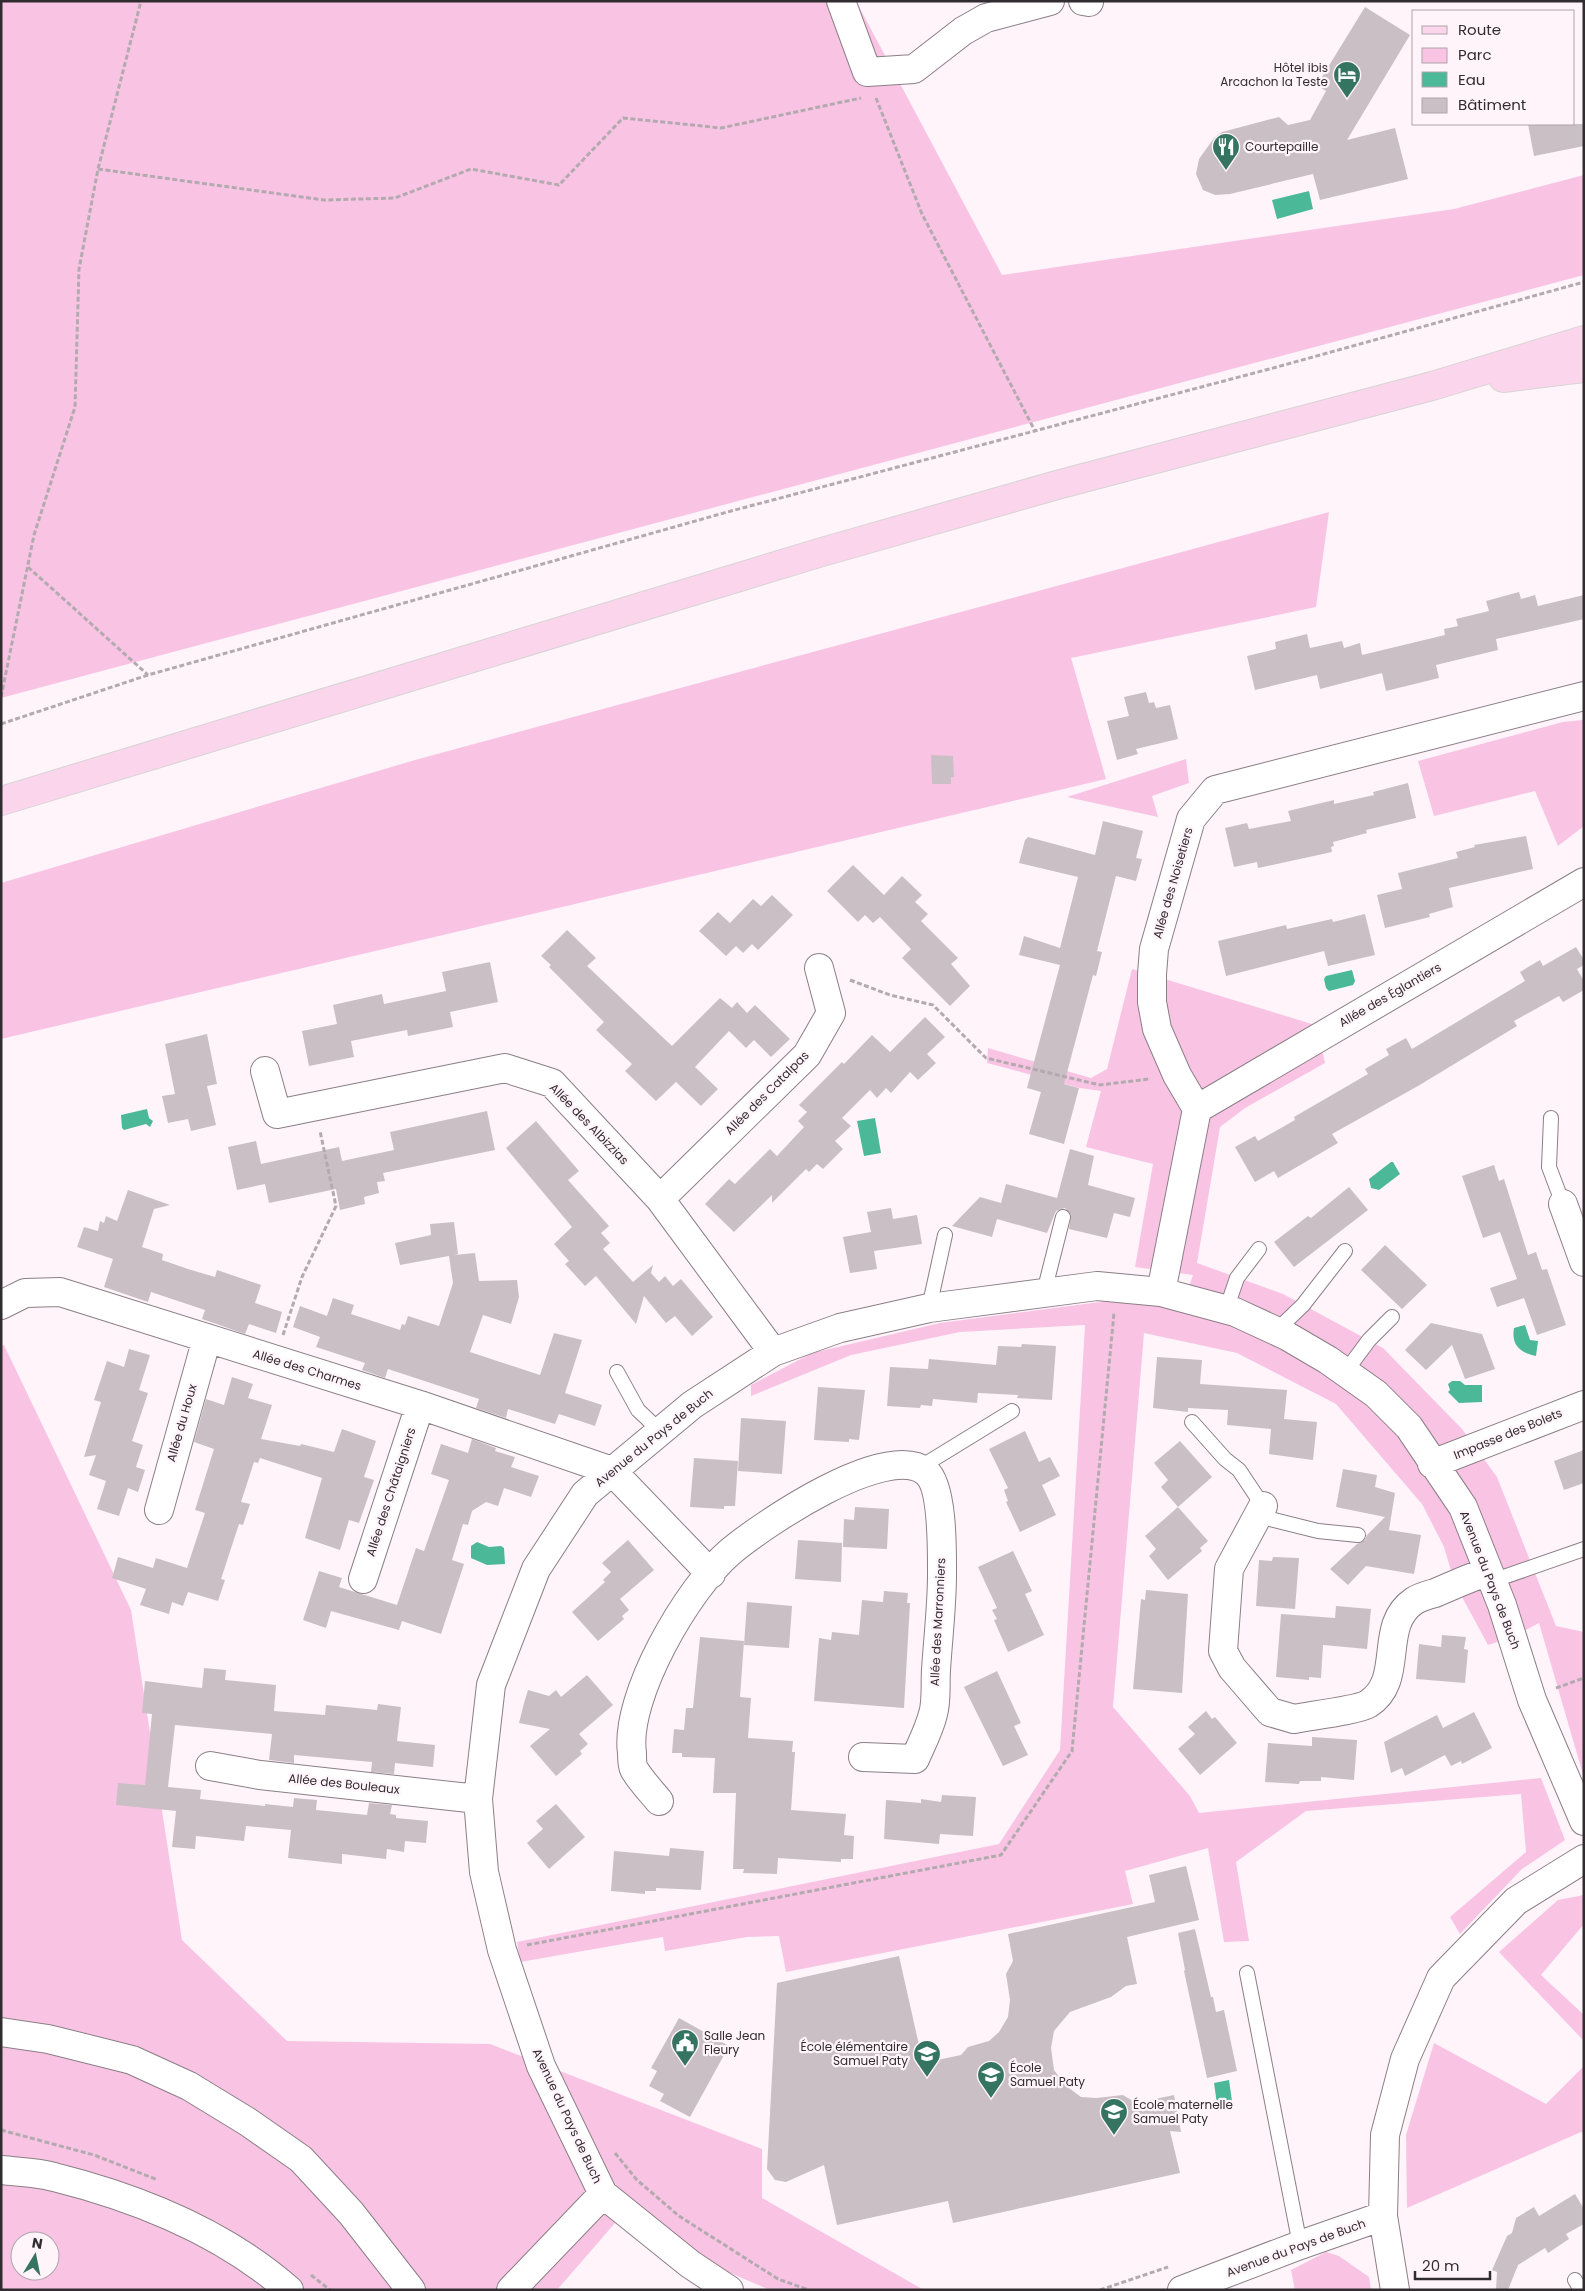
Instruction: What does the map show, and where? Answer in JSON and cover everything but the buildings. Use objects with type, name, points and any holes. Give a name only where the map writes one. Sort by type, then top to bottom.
[{"type":"main road","points":[[1,801],[822,552],[1057,485],[1432,386],[1584,340]]},
{"type":"main road","points":[[1432,386],[1584,368]]},
{"type":"street","points":[[841,1],[871,83],[914,69],[963,30],[986,18],[1050,1]]},
{"type":"street","name":"Allée des Noisetiers","points":[[1197,1109],[1177,1075],[1157,1028],[1152,974],[1154,949],[1191,818],[1215,790],[1584,696]]},
{"type":"street","name":"Allée des Églantiers","points":[[1197,1109],[1584,882]]},
{"type":"street","name":"Allée des Catalpas","points":[[660,1199],[807,1055],[831,1013],[819,968]]},
{"type":"street","name":"Allée des Albizzias","points":[[265,1071],[277,1114],[505,1068],[552,1082],[660,1199],[773,1352]]},
{"type":"street","points":[[1161,1292],[1197,1109]]},
{"type":"street","points":[[1563,1204],[1584,1262]]},
{"type":"street","name":"Avenue du Pays de Buch","points":[[729,2290],[690,2264],[603,2194],[538,2060],[502,1950],[484,1872],[478,1799],[491,1684],[536,1568],[585,1494],[692,1405],[773,1352],[840,1328],[929,1308],[1097,1286],[1161,1292],[1226,1310],[1276,1331],[1346,1371],[1376,1394],[1409,1427],[1463,1508],[1513,1637],[1532,1700],[1584,1821]]},
{"type":"street","name":"Allée des Charmes","points":[[1,1305],[25,1294],[60,1292],[420,1405],[612,1471]]},
{"type":"street","name":"Allée du Houx","points":[[159,1510],[206,1338]]},
{"type":"street","name":"Allée des Châtaigniers","points":[[363,1579],[420,1405]]},
{"type":"street","name":"Impasse des Bolets","points":[[1432,1464],[1584,1405]]},
{"type":"street","points":[[659,1801],[634,1768],[630,1740],[637,1707],[655,1660],[670,1630],[691,1597],[729,1553],[782,1515],[821,1491],[870,1471],[894,1466],[913,1465],[919,1468]]},
{"type":"street","name":"Allée des Marronniers","points":[[863,1757],[915,1759],[933,1713],[942,1563],[937,1491],[928,1473],[919,1468]]},
{"type":"street","points":[[612,1471],[711,1574]]},
{"type":"street","points":[[1260,1511],[1229,1569],[1223,1651],[1232,1668],[1270,1712],[1282,1717],[1294,1719],[1366,1705],[1379,1696],[1386,1684],[1391,1669],[1394,1628],[1401,1615],[1413,1602],[1490,1576]]},
{"type":"street","name":"Allée des Bouleaux","points":[[210,1766],[260,1775],[478,1799]]},
{"type":"street","points":[[1395,2290],[1383,2216],[1385,2135],[1405,2059],[1441,1978],[1516,1901],[1584,1859]]},
{"type":"street","points":[[1,2032],[48,2039],[132,2060],[189,2086],[248,2122],[301,2159],[351,2212],[411,2290]]},
{"type":"street","points":[[1,2170],[52,2176],[132,2200],[173,2217],[216,2239],[275,2278],[288,2290]]},
{"type":"street","points":[[511,2290],[603,2194]]},
{"type":"street","name":"Avenue du Pays de Buch","points":[[1182,2290],[1383,2216]]},
{"type":"lane","points":[[1551,1118],[1549,1167],[1563,1204]]},
{"type":"lane","points":[[1044,1292],[1063,1217]]},
{"type":"lane","points":[[929,1308],[945,1235]]},
{"type":"lane","points":[[1226,1310],[1237,1278],[1259,1249]]},
{"type":"lane","points":[[1276,1331],[1303,1304],[1345,1251]]},
{"type":"lane","points":[[1346,1371],[1369,1340],[1392,1317]]},
{"type":"lane","points":[[617,1372],[638,1410],[660,1430]]},
{"type":"lane","points":[[919,1468],[1012,1410]]},
{"type":"lane","points":[[1192,1422],[1225,1459],[1239,1470],[1260,1511],[1318,1531],[1358,1535]]},
{"type":"lane","points":[[1490,1576],[1584,1548]]},
{"type":"lane","points":[[1247,1973],[1300,2245]]},
{"type":"path","points":[[1,697],[34,535],[75,407],[79,269],[98,169],[141,1]]},
{"type":"path","points":[[98,169],[324,200],[395,198],[471,169],[558,185],[623,118],[721,128],[871,83],[922,214],[1035,431]]},
{"type":"path","points":[[1,724],[148,675],[731,510],[1277,367],[1584,282]]},
{"type":"path","points":[[27,566],[148,675]]},
{"type":"path","points":[[819,968],[890,995],[933,1005],[986,1058],[1100,1085],[1177,1075]]},
{"type":"path","points":[[274,1360],[302,1277],[336,1206],[319,1128],[314,1123],[312,1107]]},
{"type":"green space","points":[[1,1],[856,1],[1002,275],[1454,209],[1584,175],[1584,275],[1,698]]},
{"type":"green space","points":[[1329,512],[1316,607],[1071,658],[1106,779],[1,1039],[1,883],[415,760]]},
{"type":"green space","points":[[1583,720],[1584,826],[1558,846],[1535,791],[1434,816],[1418,761],[1563,722]]},
{"type":"green space","points":[[1186,759],[1189,783],[1152,796],[1158,817],[1067,797]]},
{"type":"green space","points":[[1132,969],[1312,1024],[1319,1037],[1325,1063],[1245,1108],[1220,1127],[1197,1263],[1283,1294],[1383,1348],[1462,1429],[1497,1477],[1556,1626],[1584,1632],[1584,1778],[1539,1623],[1513,1637],[1488,1645],[1455,1584],[1444,1547],[1422,1504],[1336,1404],[1237,1353],[1144,1333],[1113,1707],[1190,1796],[1199,1813],[1541,1778],[1565,1840],[1522,1869],[1460,1934],[1450,1917],[1526,1852],[1521,1794],[1306,1811],[1236,1862],[1249,1941],[1224,1942],[1208,1848],[1125,1871],[1133,1904],[786,1972],[779,1936],[747,1937],[665,1951],[663,1937],[520,1962],[517,1942],[999,1844],[1060,1750],[1085,1325],[960,1332],[851,1355],[751,1396],[751,1385],[812,1353],[940,1323],[1115,1300],[1181,1309],[1193,1275],[1135,1267],[1153,1164],[1086,1147],[1101,1091],[1080,1088],[987,1063],[988,1048],[1091,1078],[1107,1069]]},
{"type":"green space","points":[[4,1345],[131,1610],[182,1940],[287,2041],[490,2044],[762,2149],[762,2198],[924,2290],[770,2290],[615,2223],[557,2290],[1,2290],[1,1346]]},
{"type":"green space","points":[[1584,1895],[1584,1924],[1541,1975],[1584,2015],[1584,2041],[1499,1952],[1558,1900]]},
{"type":"green space","points":[[1434,2043],[1546,2104],[1584,2066],[1584,2133],[1581,2132],[1407,2208],[1406,2135]]},
{"type":"green space","points":[[1326,2252],[1339,2256],[1369,2277],[1371,2290],[1295,2290],[1291,2270]]},
{"type":"water","points":[[1309,191],[1313,209],[1277,219],[1272,200]]},
{"type":"water","points":[[1352,970],[1355,981],[1353,985],[1329,991],[1326,988],[1324,979],[1326,976]]},
{"type":"water","points":[[147,1109],[149,1118],[153,1121],[150,1127],[146,1124],[124,1130],[122,1128],[121,1115]]},
{"type":"water","points":[[875,1118],[881,1153],[864,1156],[857,1121]]},
{"type":"water","points":[[1393,1162],[1400,1174],[1379,1190],[1371,1188],[1369,1179]]},
{"type":"water","points":[[1525,1325],[1530,1340],[1538,1341],[1536,1356],[1525,1353],[1515,1344],[1514,1328]]},
{"type":"water","points":[[1452,1381],[1460,1381],[1465,1385],[1482,1385],[1482,1402],[1459,1403],[1448,1392],[1450,1390],[1448,1384]]},
{"type":"water","points":[[477,1542],[489,1547],[501,1546],[504,1548],[505,1564],[487,1565],[471,1558],[471,1546]]},
{"type":"water","points":[[1229,2080],[1233,2108],[1218,2111],[1214,2083]]},
{"type":"place","name":"Hôtel ibis Arcachon la Teste","points":[[1347,99]]},
{"type":"place","name":"Courtepaille","points":[[1226,171]]},
{"type":"place","name":"Salle Jean Fleury","points":[[685,2067]]},
{"type":"place","name":"École élémentaire Samuel Paty","points":[[927,2078]]},
{"type":"place","name":"École Samuel Paty","points":[[991,2099]]},
{"type":"place","name":"École maternelle Samuel Paty","points":[[1114,2136]]}]
